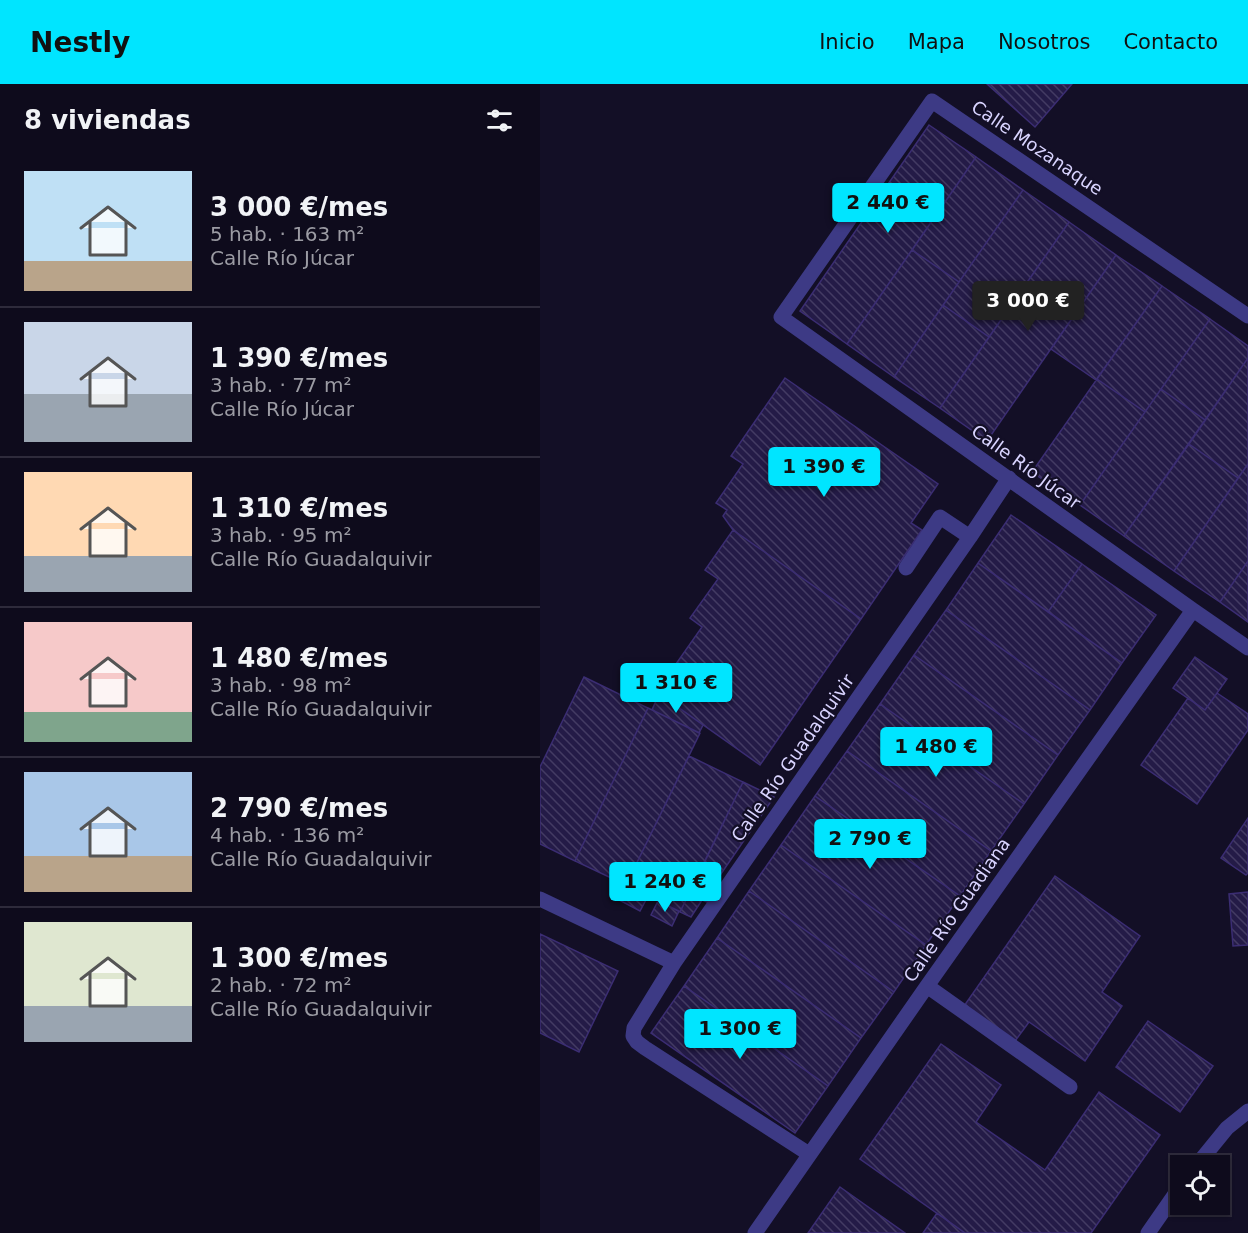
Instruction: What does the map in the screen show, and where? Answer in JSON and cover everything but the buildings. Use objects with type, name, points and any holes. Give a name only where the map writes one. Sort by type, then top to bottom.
[{"type":"street","name":"Calle Mozanaque","points":[[781,317],[932,101],[1248,316]]},
{"type":"street","name":"Calle Río Júcar","points":[[781,317],[1248,648]]},
{"type":"street","name":"Calle Río Guadalquivir","points":[[809,1154],[645,1048],[633,1036],[634,1028],[674,963],[1009,478]]},
{"type":"street","points":[[906,568],[940,517],[970,537]]},
{"type":"street","name":"Calle Río Guadiana","points":[[755,1233],[1193,610]]},
{"type":"street","points":[[540,899],[674,963]]},
{"type":"street","points":[[927,986],[1070,1087]]},
{"type":"street","points":[[1205,1155],[1227,1128],[1248,1112]]},
{"type":"street","points":[[1148,1233],[1170,1201]]}]
